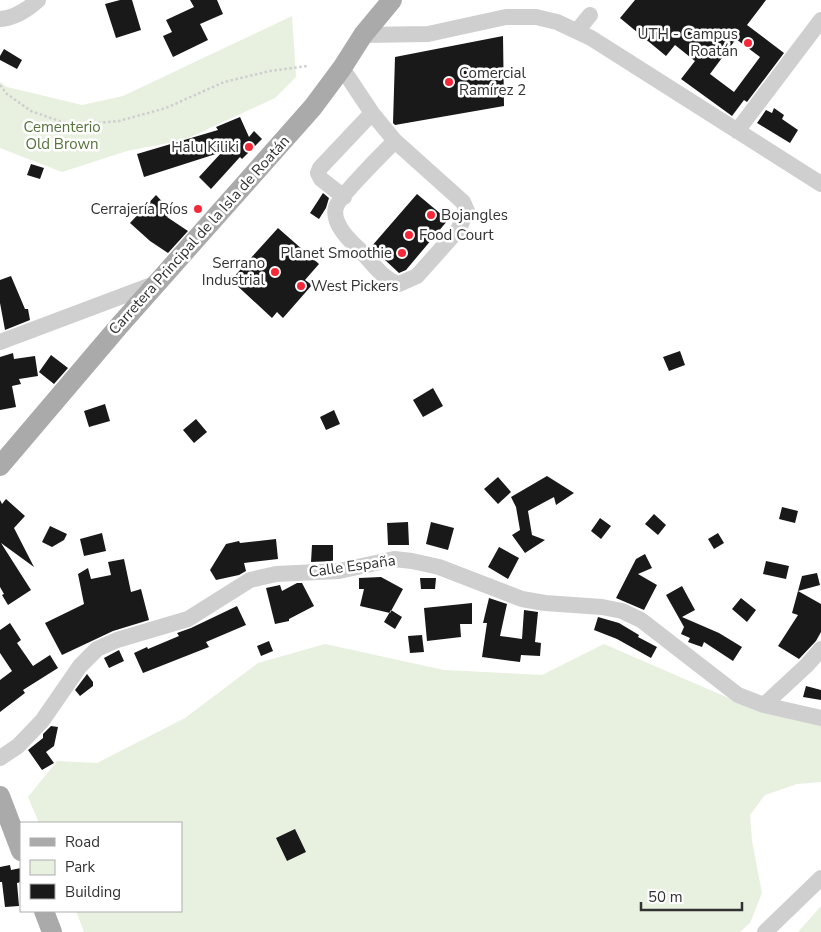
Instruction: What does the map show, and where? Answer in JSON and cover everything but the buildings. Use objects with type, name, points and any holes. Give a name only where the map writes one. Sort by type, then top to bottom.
[{"type":"main road","name":"Carretera Principal de la Isla de Roatán","points":[[0,466],[119,326],[313,106],[342,68],[362,35],[392,0]]},
{"type":"main road","points":[[0,796],[20,848]]},
{"type":"main road","points":[[44,912],[52,932]]},
{"type":"street","points":[[0,19],[7,19],[22,13],[38,0]]},
{"type":"street","points":[[577,31],[590,15]]},
{"type":"street","points":[[362,35],[428,34],[506,17],[536,17],[557,22],[591,38],[821,184]]},
{"type":"street","points":[[737,131],[821,20]]},
{"type":"street","points":[[342,68],[372,114],[395,141],[463,202],[467,211],[458,230],[417,276],[399,284],[394,283],[347,237],[336,217],[336,207],[395,141]]},
{"type":"street","points":[[344,197],[321,179],[318,173],[320,168],[372,114]]},
{"type":"street","points":[[0,342],[158,283]]},
{"type":"street","name":"Calle España","points":[[0,758],[18,746],[42,721],[80,666],[97,649],[117,640],[188,619],[250,580],[276,574],[339,570],[394,559],[440,567],[522,599],[545,603],[602,607],[622,611],[641,620],[738,695],[764,705],[821,718]]},
{"type":"street","points":[[764,705],[807,665],[821,649]]},
{"type":"street","points":[[765,932],[821,878]]},
{"type":"path","points":[[0,85],[7,94],[31,111],[62,122],[84,124],[118,121],[166,108],[224,82],[270,71],[307,66]]},
{"type":"green space","name":"Cementerio Old Brown","points":[[292,16],[296,77],[275,98],[184,140],[127,151],[62,172],[0,148],[0,82],[7,87],[82,105],[123,96]]},
{"type":"green space","points":[[325,644],[444,670],[542,675],[604,644],[740,703],[776,709],[821,726],[821,782],[797,784],[765,795],[750,815],[752,841],[762,893],[750,923],[740,932],[84,932],[76,912],[182,912],[182,822],[39,822],[28,797],[57,761],[97,763],[185,718],[258,663]]},
{"type":"green space","points":[[821,906],[821,932],[798,932]]},
{"type":"place","name":"UTH - Campus Roatán","points":[[748,43]]},
{"type":"place","name":"Comercial Ramírez 2","points":[[449,82]]},
{"type":"place","name":"Halu Kiliki","points":[[249,147]]},
{"type":"place","name":"Cerrajería Ríos","points":[[198,209]]},
{"type":"place","name":"Bojangles","points":[[431,215]]},
{"type":"place","name":"Food Court","points":[[409,235]]},
{"type":"place","name":"Planet Smoothie","points":[[402,253]]},
{"type":"place","name":"Serrano Industrial","points":[[275,272]]},
{"type":"place","name":"West Pickers","points":[[301,286]]}]
